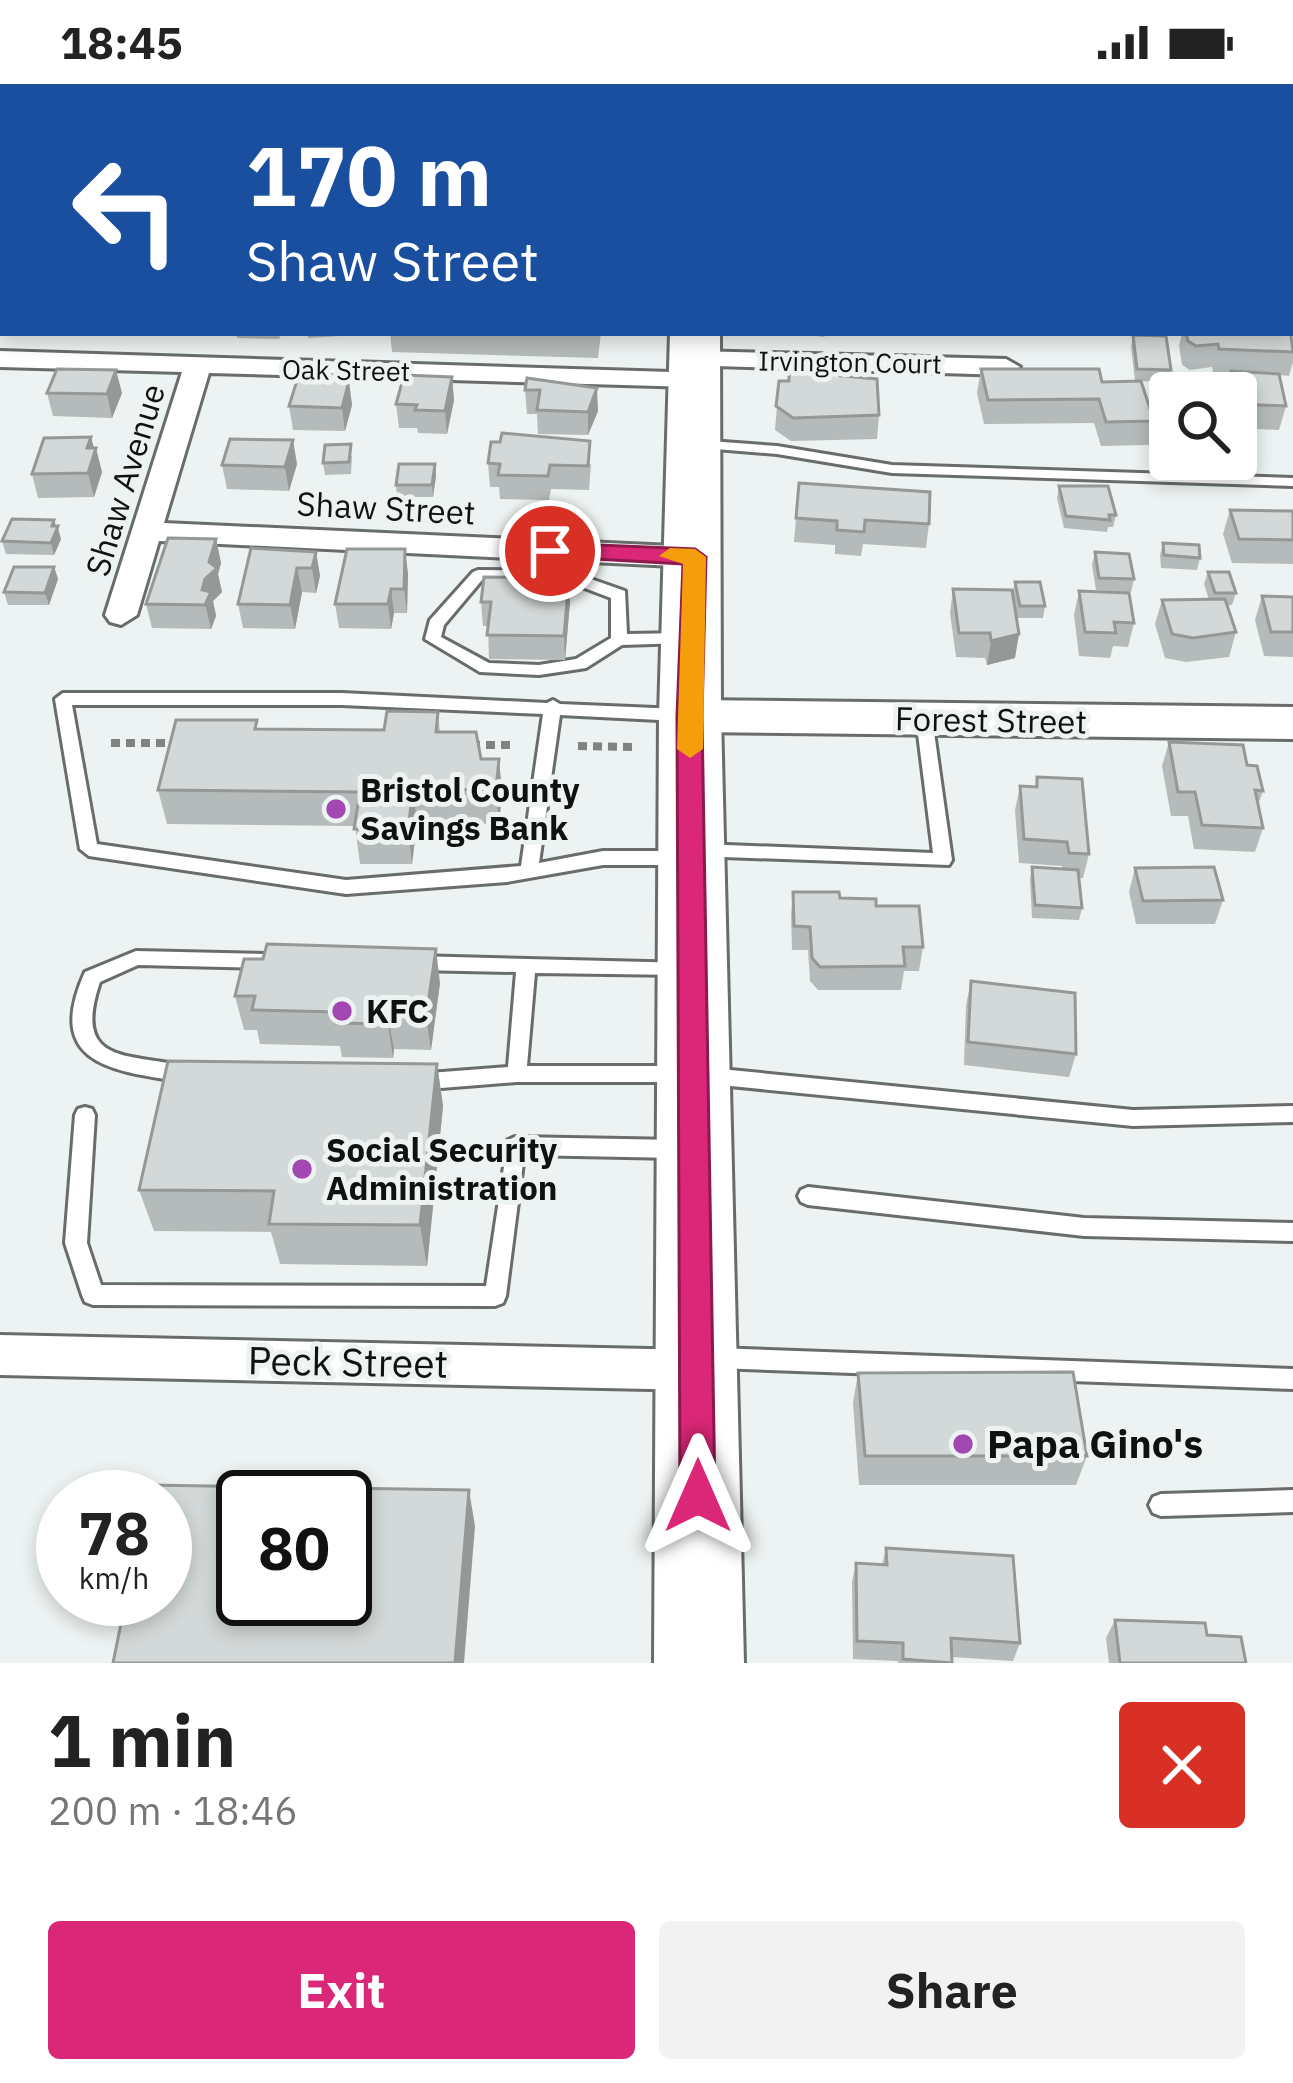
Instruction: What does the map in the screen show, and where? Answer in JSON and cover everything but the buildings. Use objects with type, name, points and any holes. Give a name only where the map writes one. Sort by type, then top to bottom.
[{"type":"highway","points":[[694,357],[693,638],[663,731],[691,854],[699,1663]]},
{"type":"main road","name":"Forest Street","points":[[663,731],[924,718],[1293,723]]},
{"type":"street","points":[[87,363],[98,336]]},
{"type":"street","name":"Oak Street","points":[[0,359],[197,367],[694,357]]},
{"type":"street","name":"Irvington Court","points":[[694,357],[1006,367]]},
{"type":"street","name":"Shaw Avenue","points":[[122,615],[197,367]]},
{"type":"street","name":"Shaw Street","points":[[146,531],[510,563],[695,557]]},
{"type":"street","name":"Peck Street","points":[[0,1355],[696,1363]]},
{"type":"lane","points":[[691,443],[777,450],[892,469],[1293,482]]},
{"type":"lane","points":[[619,640],[619,595],[568,576],[510,563],[478,575],[436,623],[433,639],[459,658],[486,668],[538,670],[580,664],[619,640],[693,638]]},
{"type":"lane","points":[[663,731],[553,706],[63,698],[89,849],[346,886],[530,870],[603,858],[691,854],[943,860],[924,718]]},
{"type":"lane","points":[[530,870],[553,706]]},
{"type":"lane","points":[[215,1078],[112,1063],[81,1035],[76,1011],[92,977],[136,958],[297,961]]},
{"type":"lane","points":[[388,963],[692,968]]},
{"type":"lane","points":[[517,1074],[526,965]]},
{"type":"lane","points":[[396,1082],[517,1074],[693,1074],[1133,1118],[1293,1114]]},
{"type":"lane","points":[[85,1115],[76,1243],[93,1295],[495,1296],[515,1146],[694,1149]]},
{"type":"lane","points":[[808,1196],[1084,1228],[1293,1232]]},
{"type":"lane","points":[[696,1363],[1293,1379]]},
{"type":"lane","points":[[1161,1505],[1293,1501]]},
{"type":"path","points":[[567,746],[663,731]]},
{"type":"path","points":[[111,743],[194,743]]},
{"type":"path","points":[[454,745],[536,746]]},
{"type":"slow traffic","points":[[670,556],[695,557],[690,749]]},
{"type":"place","name":"Bristol County Savings Bank","points":[[336,809]]},
{"type":"place","name":"KFC","points":[[342,1011]]},
{"type":"place","name":"Social Security Administration","points":[[302,1169]]},
{"type":"place","name":"Papa Gino's","points":[[963,1444]]},
{"type":"route","points":[[550,551],[695,557],[690,716],[698,1496]]}]
